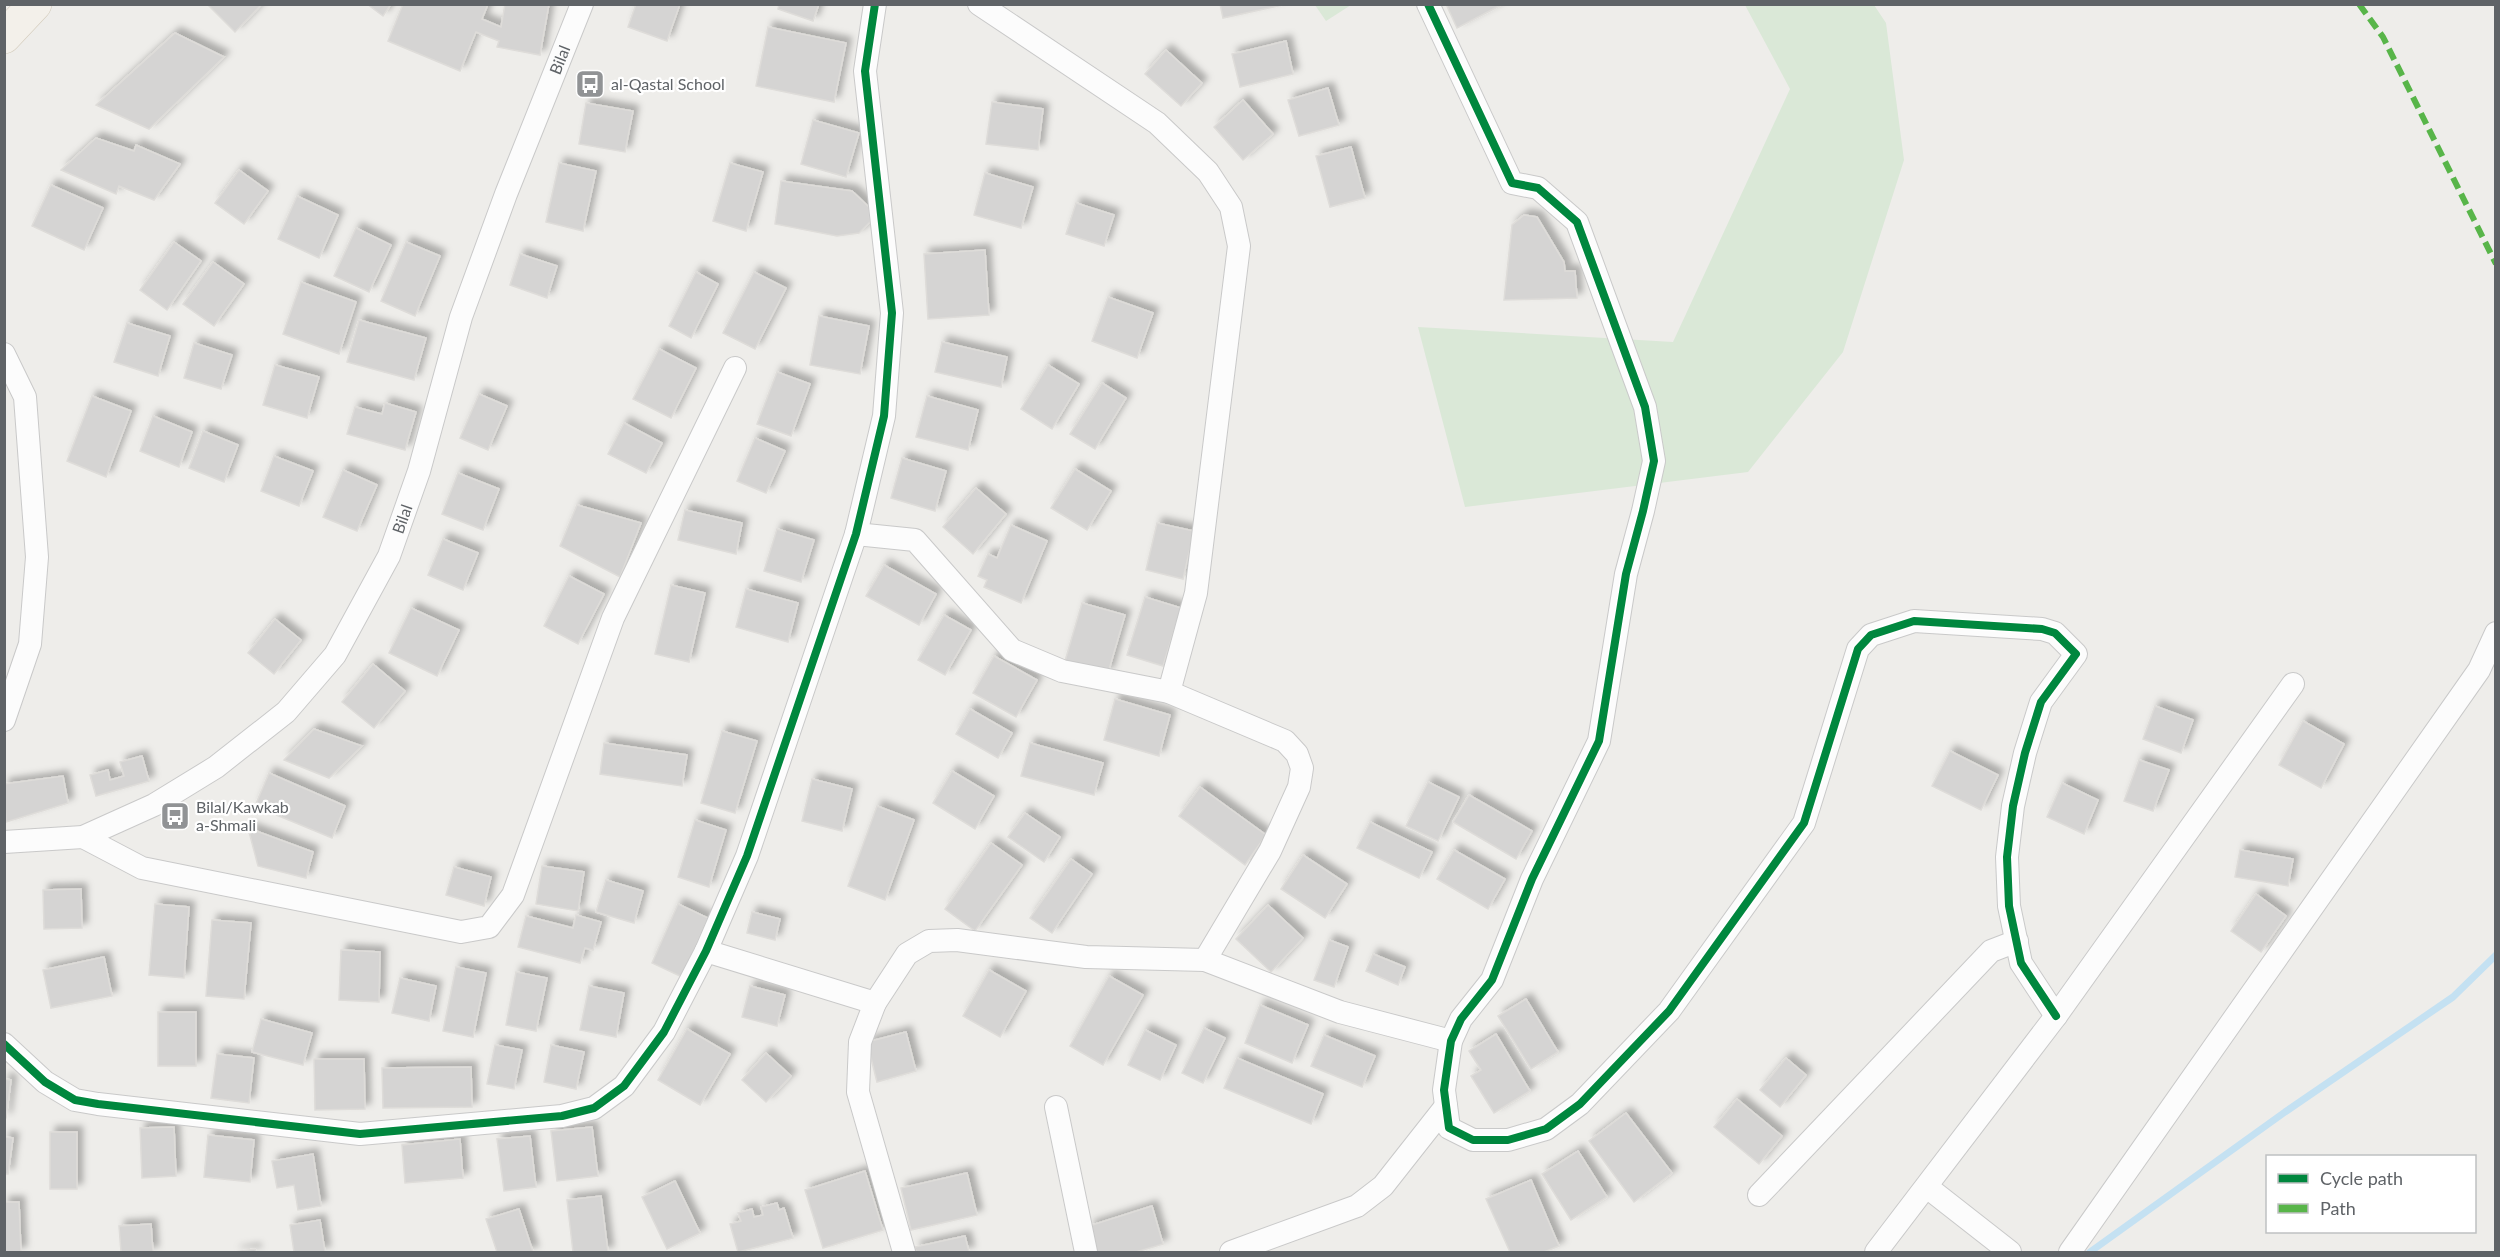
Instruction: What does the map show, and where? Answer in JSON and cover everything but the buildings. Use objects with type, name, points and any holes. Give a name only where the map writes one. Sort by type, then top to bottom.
[{"type":"main road","points":[[4,37],[35,4]]},
{"type":"street","name":"Bilal","points":[[4,842],[83,837],[154,805],[216,766],[286,712],[335,655],[389,556],[419,471],[461,317],[506,194],[582,4]]},
{"type":"street","points":[[4,1044],[45,1082],[75,1100],[360,1134],[562,1116],[594,1108],[624,1086],[664,1032],[706,951],[747,856],[856,534],[884,416],[892,313],[865,71],[875,4]]},
{"type":"street","points":[[979,4],[1157,123],[1208,172],[1231,207],[1239,246],[1196,593],[1169,692]]},
{"type":"street","points":[[1428,4],[1512,183],[1538,188],[1577,222],[1645,407],[1653,461],[1643,511],[1626,574],[1599,741],[1532,879],[1492,980],[1461,1019],[1451,1041],[1444,1090],[1449,1128],[1473,1140],[1508,1140],[1546,1129],[1580,1104],[1669,1011],[1804,823],[1858,649],[1871,635],[1914,621],[2042,629],[2055,633],[2076,654],[2040,702],[2013,806],[2007,857],[2009,906],[2022,963],[2056,1016]]},
{"type":"street","points":[[4,354],[24,397],[37,556],[30,644],[4,720]]},
{"type":"street","points":[[83,837],[142,868],[461,932],[489,927],[513,895],[613,618],[735,368]]},
{"type":"street","points":[[856,534],[915,540],[1012,650],[1062,671],[1169,692],[1285,741],[1297,754],[1302,768],[1299,787],[1270,851],[1205,960]]},
{"type":"street","points":[[2070,1252],[2472,680],[2496,633]]},
{"type":"street","points":[[1876,1252],[2056,1016],[2293,684]]},
{"type":"street","points":[[904,1252],[858,1092],[860,1042],[875,1003],[907,954],[929,941],[957,940],[1086,957],[1205,960],[1340,1012],[1451,1041]]},
{"type":"street","points":[[1760,1195],[1991,951],[2017,941]]},
{"type":"street","points":[[706,951],[875,1003]]},
{"type":"street","points":[[1231,1252],[1357,1206],[1383,1186],[1446,1106]]},
{"type":"street","points":[[1056,1107],[1086,1252]]},
{"type":"street","points":[[1927,1187],[2010,1252]]},
{"type":"green space","points":[[1315,5],[1351,5],[1326,21]]},
{"type":"green space","points":[[1745,5],[1874,5],[1886,23],[1904,160],[1843,352],[1748,472],[1465,507],[1418,327],[1673,342],[1790,89]]},
{"type":"waterway","points":[[2090,1252],[2285,1112],[2453,997],[2496,955]]},
{"type":"marked path","points":[[2359,4],[2383,37],[2496,264]]},
{"type":"cycle path","points":[[4,1044],[45,1082],[75,1100],[360,1134],[562,1116],[594,1108],[624,1086],[664,1032],[706,951],[747,856],[856,534],[884,416],[892,313],[865,71],[875,4]]},
{"type":"cycle path","points":[[1428,4],[1512,183],[1538,188],[1577,222],[1645,407],[1654,461],[1626,574],[1599,741],[1532,879],[1492,980],[1461,1019],[1451,1041],[1444,1090],[1449,1128],[1473,1140],[1508,1140],[1546,1129],[1580,1104],[1669,1011],[1804,823],[1858,649],[1871,635],[1914,621],[2042,629],[2055,633],[2076,654],[2041,702],[2025,753],[2013,806],[2007,857],[2009,906],[2021,963],[2056,1016]]},
{"type":"place","name":"al-Qastal School","points":[[590,84]]},
{"type":"place","name":"Bilal/Kawkab a-Shmali","points":[[175,816]]}]
